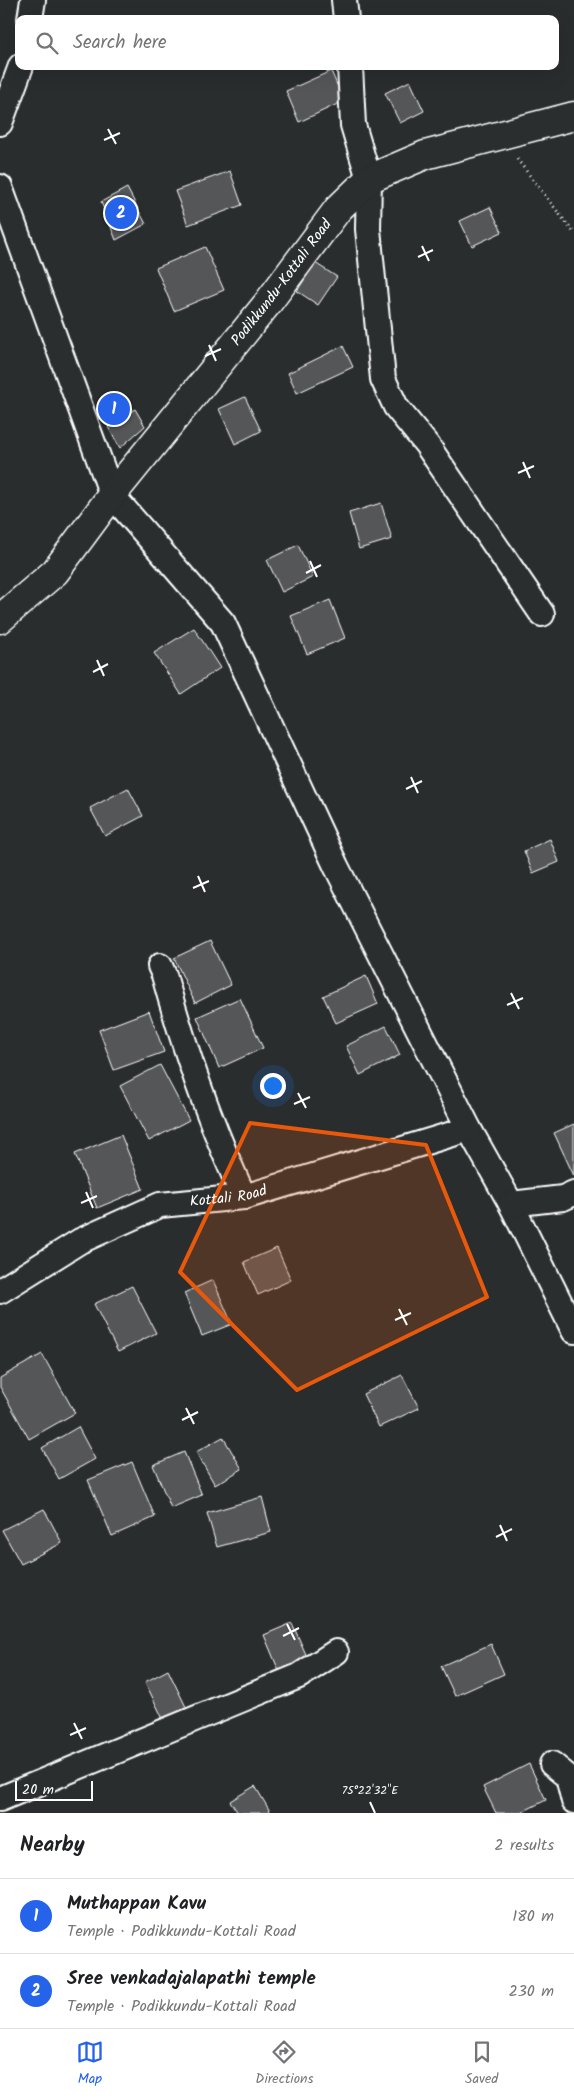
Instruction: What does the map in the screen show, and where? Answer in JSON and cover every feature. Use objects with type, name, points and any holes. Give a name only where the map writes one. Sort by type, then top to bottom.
[{"type":"main road","name":"Podikkundu-Kottali Road","points":[[0,619],[55,572],[112,495],[267,304],[338,209],[369,179],[425,155],[574,116]]},
{"type":"street","points":[[31,15],[33,0]]},
{"type":"street","points":[[344,0],[346,15]]},
{"type":"street","points":[[0,123],[20,70]]},
{"type":"street","points":[[350,70],[353,125],[369,179],[368,229],[383,379],[396,407],[427,445],[542,614]]},
{"type":"street","points":[[0,188],[112,495],[223,623],[336,866],[470,1129],[512,1204],[574,1331]]},
{"type":"street","points":[[160,966],[182,1039],[223,1152],[244,1197]]},
{"type":"street","name":"Kottali Road","points":[[0,1291],[80,1242],[160,1205],[244,1197],[470,1129]]},
{"type":"street","points":[[512,1204],[563,1198],[574,1193]]},
{"type":"street","points":[[0,1799],[299,1676],[336,1652]]},
{"type":"street","points":[[552,1764],[568,1777],[574,1801]]},
{"type":"path","points":[[498,135],[574,233]]},
{"type":"highlighted area","points":[[250,1123],[426,1145],[487,1297],[297,1390],[180,1272]]},
{"type":"building","points":[[331,71],[344,101],[299,122],[286,91]]},
{"type":"building","points":[[410,81],[424,111],[400,123],[385,93]]},
{"type":"building","points":[[230,171],[242,205],[188,225],[175,191]]},
{"type":"building","points":[[127,188],[146,224],[116,240],[101,202]]},
{"type":"building","points":[[490,207],[502,232],[472,246],[460,221]]},
{"type":"building","points":[[205,247],[224,290],[174,311],[156,268]]},
{"type":"building","points":[[315,263],[337,277],[318,305],[297,291]]},
{"type":"building","points":[[343,346],[353,367],[297,393],[288,373]]},
{"type":"building","points":[[245,397],[261,431],[235,444],[219,409]]},
{"type":"building","points":[[135,409],[145,426],[120,448],[108,427]]},
{"type":"building","points":[[381,503],[392,539],[359,549],[349,513]]},
{"type":"building","points":[[298,545],[313,577],[282,592],[267,560]]},
{"type":"building","points":[[330,600],[345,638],[307,654],[291,616]]},
{"type":"building","points":[[194,628],[220,668],[181,694],[154,653]]},
{"type":"building","points":[[128,788],[143,816],[105,836],[90,808]]},
{"type":"building","points":[[550,839],[559,862],[533,873],[524,851]]},
{"type":"building","points":[[210,941],[231,985],[195,1003],[174,958]]},
{"type":"building","points":[[366,976],[378,1004],[336,1023],[323,996]]},
{"type":"building","points":[[240,998],[263,1048],[219,1068],[197,1017]]},
{"type":"building","points":[[149,1011],[164,1052],[114,1070],[99,1030]]},
{"type":"building","points":[[386,1026],[400,1055],[360,1075],[346,1046]]},
{"type":"building","points":[[160,1065],[189,1120],[149,1141],[120,1086]]},
{"type":"building","points":[[574,1124],[574,1176],[554,1133]]},
{"type":"building","points":[[121,1135],[143,1189],[97,1208],[75,1154]]},
{"type":"building","points":[[277,1248],[291,1280],[258,1295],[244,1262]]},
{"type":"building","points":[[213,1280],[232,1324],[202,1336],[184,1293]]},
{"type":"building","points":[[132,1286],[156,1333],[118,1352],[94,1304]]},
{"type":"building","points":[[42,1354],[75,1413],[29,1439],[0,1387],[0,1378]]},
{"type":"building","points":[[402,1375],[419,1408],[379,1427],[363,1394]]},
{"type":"building","points":[[78,1427],[95,1459],[59,1479],[42,1448]]},
{"type":"building","points":[[223,1437],[242,1469],[215,1485],[196,1452]]},
{"type":"building","points":[[184,1452],[202,1495],[171,1508],[153,1465]]},
{"type":"building","points":[[132,1462],[155,1517],[112,1536],[88,1480]]},
{"type":"building","points":[[262,1497],[271,1532],[217,1547],[207,1513]]},
{"type":"building","points":[[44,1509],[62,1543],[21,1564],[2,1530]]},
{"type":"building","points":[[292,1623],[308,1659],[279,1671],[264,1635]]},
{"type":"building","points":[[491,1644],[504,1674],[455,1696],[441,1666]]},
{"type":"building","points":[[168,1670],[188,1711],[165,1723],[145,1682]]},
{"type":"building","points":[[529,1764],[546,1800],[520,1813],[496,1813],[483,1787]]},
{"type":"building","points":[[255,1786],[271,1813],[238,1813],[230,1801]]},
{"type":"place","name":"Sree venkadajalapathi temple","points":[[121,213]]},
{"type":"place","name":"Muthappan Kavu","points":[[114,409]]}]
